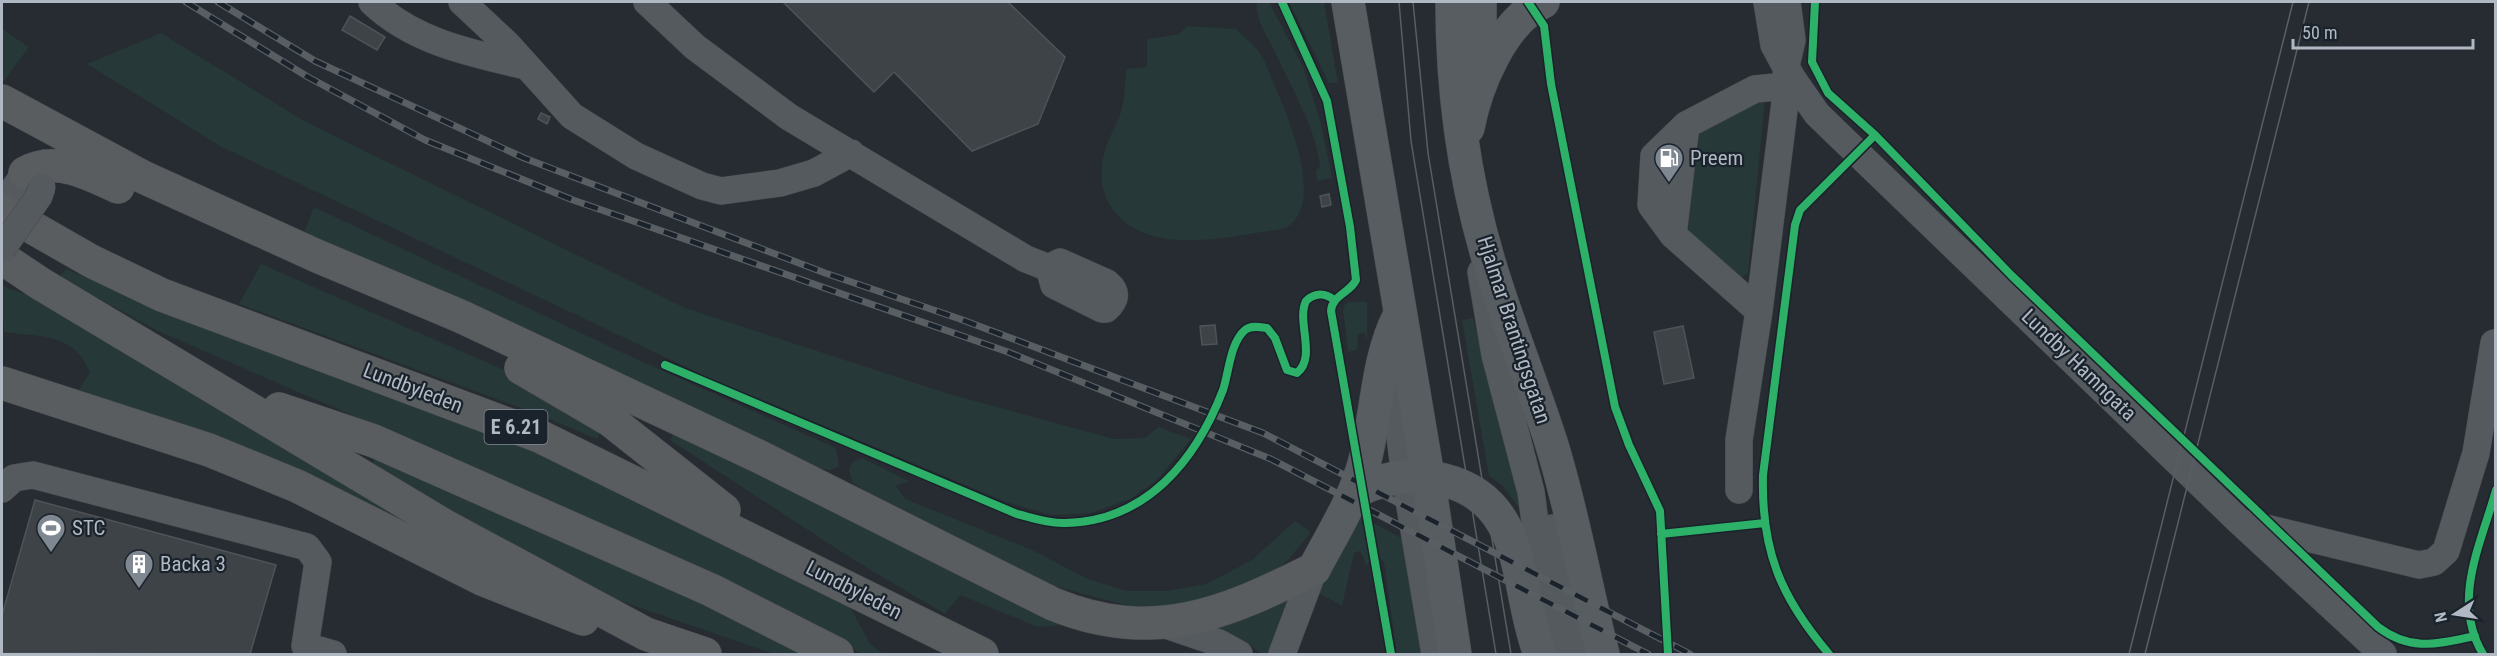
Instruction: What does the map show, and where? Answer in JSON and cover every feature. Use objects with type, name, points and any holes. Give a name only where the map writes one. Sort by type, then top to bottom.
[{"type":"highway","points":[[2,101],[90,151],[143,177],[317,256],[460,316],[758,456],[1053,604],[1083,616],[1106,621],[1163,624],[1253,599],[1314,569]]},
{"type":"highway","points":[[2,120],[20,135],[36,175],[54,165],[82,171],[501,357],[610,420],[772,549]]},
{"type":"highway","name":"Lundbyleden","points":[[2,208],[91,261],[162,294],[539,436],[982,654]]},
{"type":"highway","points":[[2,258],[41,284],[445,526],[646,634]]},
{"type":"highway","points":[[2,383],[209,450],[297,486],[438,559],[576,618],[646,634],[705,654]]},
{"type":"highway","points":[[214,387],[374,441],[711,590],[837,654]]},
{"type":"main road","points":[[1348,2],[1401,312],[1417,476],[1455,654]]},
{"type":"main road","name":"Hjalmar Brantingsgatan","points":[[1452,2],[1455,78],[1464,147],[1476,210],[1496,283],[1551,443],[1603,654]]},
{"type":"main road","points":[[1464,147],[1480,81],[1480,2]]},
{"type":"main road","points":[[1480,81],[1514,26],[1532,7],[1543,2]]},
{"type":"main road","points":[[1314,569],[1355,492],[1371,436],[1386,355],[1393,328],[1401,312]]},
{"type":"main road","points":[[1355,492],[1380,481],[1417,476],[1450,482],[1477,494],[1499,513],[1516,554],[1529,617],[1540,654]]},
{"type":"street","points":[[372,2],[422,37],[458,49],[526,66]]},
{"type":"street","points":[[462,2],[572,116],[636,156],[702,186],[721,191],[780,183],[814,173],[851,153]]},
{"type":"street","points":[[647,2],[694,47],[789,117],[1026,259],[1049,268]]},
{"type":"street","name":"Lundby Hamngata","points":[[1767,2],[1774,45],[1786,76],[1817,114],[2240,522],[2383,654]]},
{"type":"street","points":[[1739,490],[1740,440],[1759,311],[1792,40],[1787,2]]},
{"type":"street","points":[[1759,311],[1673,235],[1651,205],[1654,156],[1686,125],[1755,89],[1786,76]]},
{"type":"street","points":[[2,208],[36,175]]},
{"type":"street","points":[[2,249],[36,175]]},
{"type":"street","points":[[1476,210],[1482,284],[1493,345],[1531,492],[1545,598],[1560,654]]},
{"type":"street","points":[[2240,522],[2419,565],[2434,562],[2446,551],[2476,453],[2494,343]]},
{"type":"street","points":[[1551,443],[1550,492],[1555,549],[1583,654]]},
{"type":"street","points":[[2,489],[14,478],[33,475],[307,547],[318,562],[305,646],[333,654]]},
{"type":"street","points":[[1417,476],[1436,654]]},
{"type":"street","points":[[1281,654],[1314,569]]},
{"type":"street","points":[[1163,624],[1219,643],[1239,654]]},
{"type":"shaded area","points":[[1257,2],[1269,2],[1304,69],[1321,124],[1332,178],[1317,181],[1316,171],[1320,167],[1318,152],[1308,122],[1262,26],[1257,14]]},
{"type":"shaded area","points":[[1289,2],[1324,2],[1338,83],[1329,83]]},
{"type":"shaded area","points":[[1187,26],[1236,29],[1257,49],[1265,62],[1294,137],[1304,182],[1303,202],[1296,218],[1283,229],[1218,238],[1172,239],[1151,235],[1132,227],[1116,213],[1108,202],[1102,180],[1103,160],[1106,146],[1122,110],[1126,69],[1147,67],[1147,39],[1180,34]]},
{"type":"shaded area","points":[[2,29],[29,47],[2,84]]},
{"type":"shaded area","points":[[161,33],[306,122],[685,308],[946,393],[1114,439],[1145,438],[1158,427],[1191,439],[1157,480],[1130,499],[1091,513],[1051,515],[1006,502],[705,376],[222,147],[87,64]]},
{"type":"shaded area","points":[[1765,100],[1748,273],[1743,277],[1733,276],[1686,227],[1693,134]]},
{"type":"shaded area","points":[[314,207],[634,358],[836,448],[839,466],[831,470],[816,468],[304,232]]},
{"type":"shaded area","points":[[261,264],[511,373],[603,428],[597,439],[540,415],[239,304]]},
{"type":"shaded area","points":[[66,269],[165,310],[467,423],[611,486],[848,603],[870,644],[883,654],[863,654],[770,607],[386,430],[158,331],[59,277]]},
{"type":"shaded area","points":[[2,286],[31,296],[407,520],[402,528],[77,392],[90,373],[76,350],[55,339],[4,332]]},
{"type":"shaded area","points":[[1367,302],[1367,340],[1364,333],[1358,334],[1357,350],[1348,352],[1343,310],[1345,304]]},
{"type":"shaded area","points":[[1473,318],[1511,451],[1523,506],[1520,509],[1502,485],[1489,476],[1462,320]]},
{"type":"shaded area","points":[[675,431],[1060,625],[1038,627],[960,595],[945,614],[854,560],[670,440]]},
{"type":"shaded area","points":[[378,455],[815,654],[774,654],[609,597],[497,541],[371,465]]},
{"type":"shaded area","points":[[862,458],[909,481],[896,486],[905,499],[1032,550],[1088,579],[1127,591],[1168,591],[1206,584],[1252,560],[1295,521],[1311,532],[1288,560],[1264,581],[1193,605],[1137,608],[1050,585],[869,494],[853,483],[849,469],[853,461]]},
{"type":"shaded area","points":[[1362,517],[1411,543],[1427,654],[1397,654],[1384,562],[1381,559],[1370,560],[1367,566],[1360,551],[1354,553],[1342,606],[1314,590],[1324,570]]},
{"type":"shaded area","points":[[1294,594],[1272,654],[1262,654],[1244,641],[1215,630],[1215,626]]},
{"type":"building","points":[[783,2],[1008,2],[1065,57],[1038,124],[972,151],[894,72],[874,92]]},
{"type":"building","points":[[350,16],[385,37],[377,50],[342,30]]},
{"type":"building","points":[[541,113],[550,117],[547,124],[538,119]]},
{"type":"building","points":[[1329,194],[1331,205],[1322,207],[1320,196]]},
{"type":"building","points":[[1215,325],[1217,344],[1202,345],[1200,326]]},
{"type":"building","points":[[1683,326],[1694,378],[1664,384],[1654,332]]},
{"type":"building","name":"Backa 3","points":[[35,500],[276,565],[250,654],[2,653],[2,615]]},
{"type":"tram line","points":[[1399,2],[1411,141],[1496,654]]},
{"type":"tram line","points":[[1413,2],[1428,153],[1511,654]]},
{"type":"tram line","points":[[2129,654],[2293,2]]},
{"type":"tram line","points":[[2145,654],[2309,2]]},
{"type":"railway","points":[[186,2],[308,77],[425,140],[573,200],[1008,352],[1271,459],[1648,654]]},
{"type":"railway","points":[[218,2],[315,61],[524,158],[825,273],[960,319],[1263,433],[1690,654]]},
{"type":"cycle path","points":[[1282,2],[1327,101],[1350,227],[1356,280],[1334,301],[1331,311],[1391,654]]},
{"type":"cycle path","points":[[1528,2],[1544,26],[1551,84],[1615,407],[1629,445],[1660,511],[1668,654]]},
{"type":"cycle path","points":[[1815,2],[1812,62],[1828,93],[1875,135],[2012,276],[2378,627],[2390,635],[2413,643],[2436,643],[2475,636]]},
{"type":"cycle path","points":[[1829,654],[1798,613],[1777,572],[1766,527],[1763,475],[1795,225],[1800,210],[1875,135]]},
{"type":"cycle path","points":[[665,365],[1017,514],[1048,522],[1066,523],[1095,520],[1121,511],[1144,498],[1165,482],[1183,462],[1212,416],[1223,390],[1236,342],[1247,328],[1267,328],[1275,338],[1287,370],[1297,373],[1303,366],[1305,358],[1303,318],[1306,301],[1320,294],[1334,300]]},
{"type":"cycle path","points":[[2483,654],[2474,634],[2469,614],[2469,593],[2477,552],[2496,490]]},
{"type":"cycle path","points":[[1661,534],[1765,523]]},
{"type":"place","name":"Preem","points":[[1669,184]]},
{"type":"place","name":"STC","points":[[51,554]]},
{"type":"place","name":"Backa 3","points":[[139,590]]}]
